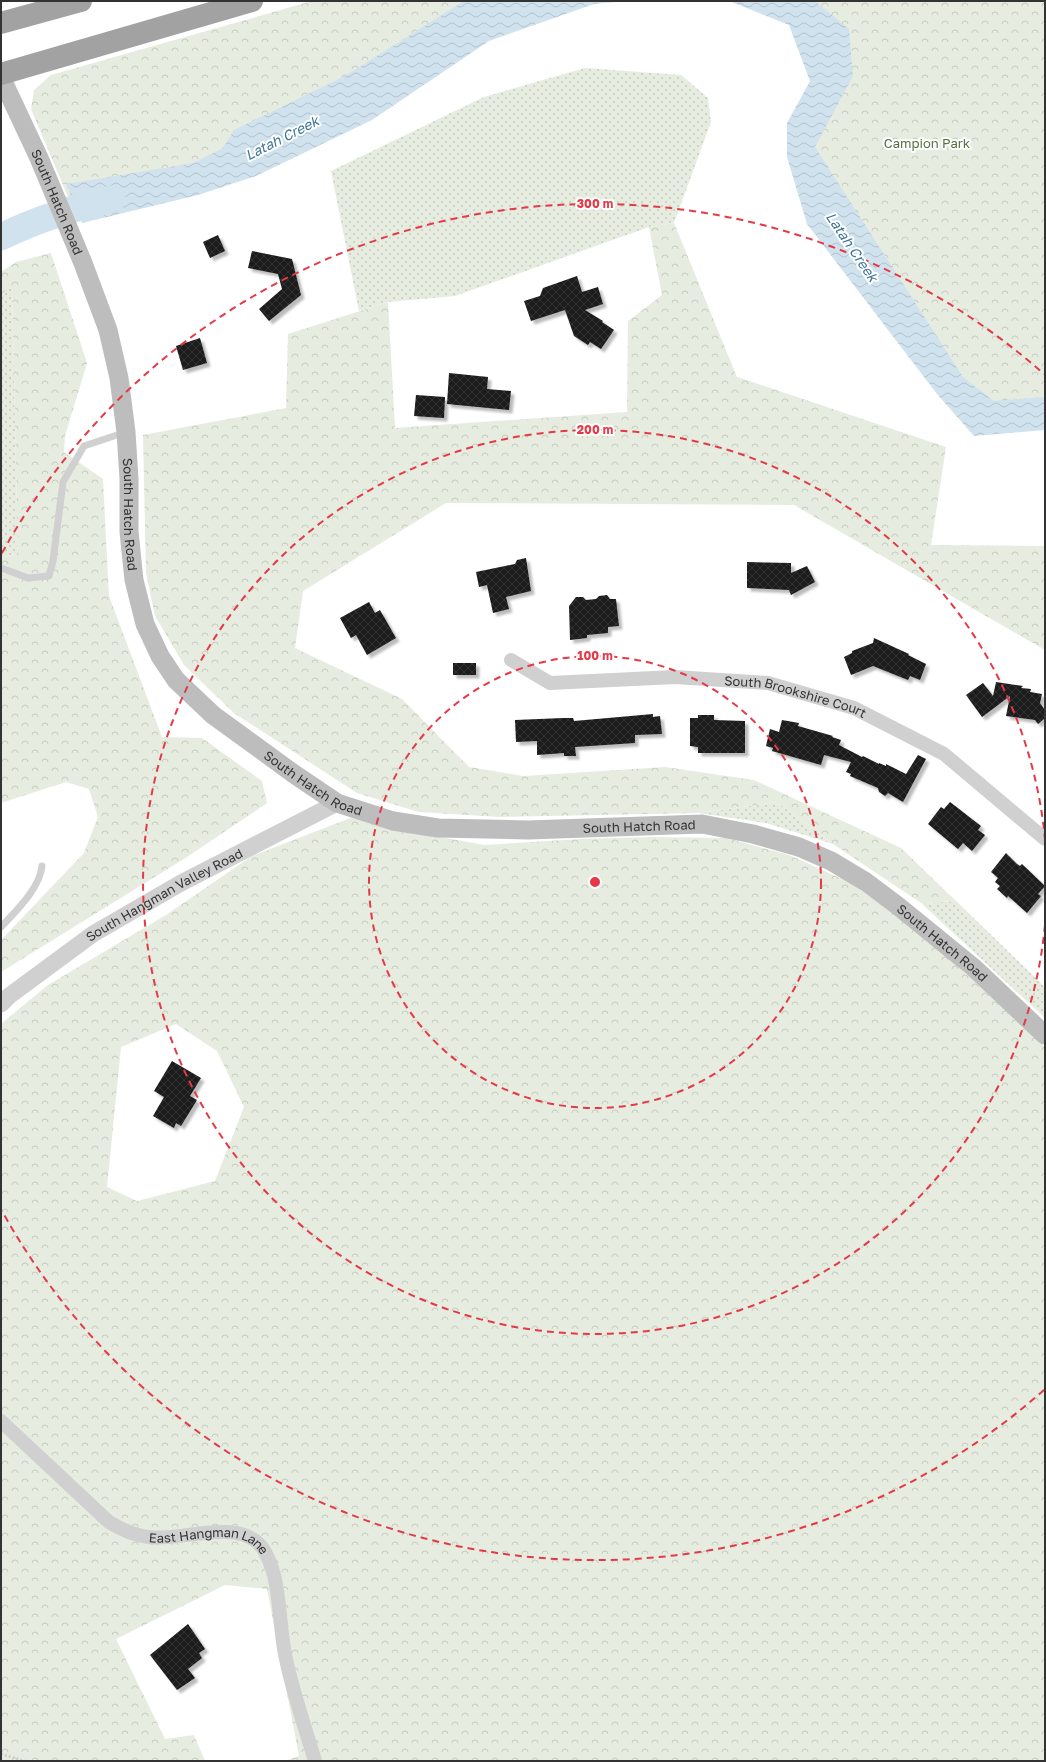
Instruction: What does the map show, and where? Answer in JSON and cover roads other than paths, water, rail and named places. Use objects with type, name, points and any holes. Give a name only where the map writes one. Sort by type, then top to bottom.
[{"type":"highway","points":[[1,23],[81,1]]},
{"type":"highway","points":[[1,75],[252,1]]},
{"type":"main road","name":"South Hatch Road","points":[[1,75],[39,158],[83,263],[108,330],[119,378],[126,432],[129,479],[129,532],[134,580],[145,624],[160,656],[176,680],[213,715],[294,774],[337,803],[393,821],[438,828],[528,830],[702,824],[753,834],[799,847],[831,861],[866,882],[898,906],[973,967],[1045,1035]]},
{"type":"street","name":"South Brookshire Court","points":[[511,660],[550,684],[676,677],[768,683],[854,708],[944,754],[1045,839]]},
{"type":"street","name":"South Hangman Valley Road","points":[[1,1004],[9,996],[94,934],[180,882],[337,803]]},
{"type":"street","name":"East Hangman Lane","points":[[1,1421],[109,1522],[122,1530],[134,1535],[154,1538],[223,1532],[237,1533],[250,1537],[259,1543],[265,1552],[274,1579],[285,1658],[315,1761]]},
{"type":"lane","points":[[1,568],[28,578],[49,576],[53,561],[63,482],[84,446],[126,432]]},
{"type":"lane","points":[[1,927],[36,886],[41,877],[42,866]]},
{"type":"water","points":[[464,1],[626,1],[594,4],[489,41],[372,120],[256,176],[198,195],[82,223],[66,184],[194,163],[223,148],[234,130],[345,76]]},
{"type":"water","points":[[729,1],[815,1],[849,29],[853,76],[815,147],[963,377],[994,401],[1045,397],[1045,430],[974,436],[937,394],[807,224],[787,157],[787,123],[810,81],[789,25]]},
{"type":"waterway","name":"Latah Creek","points":[[1,237],[55,215],[112,199]]},
{"type":"park label","name":"Campion Park","points":[[927,143]]}]
